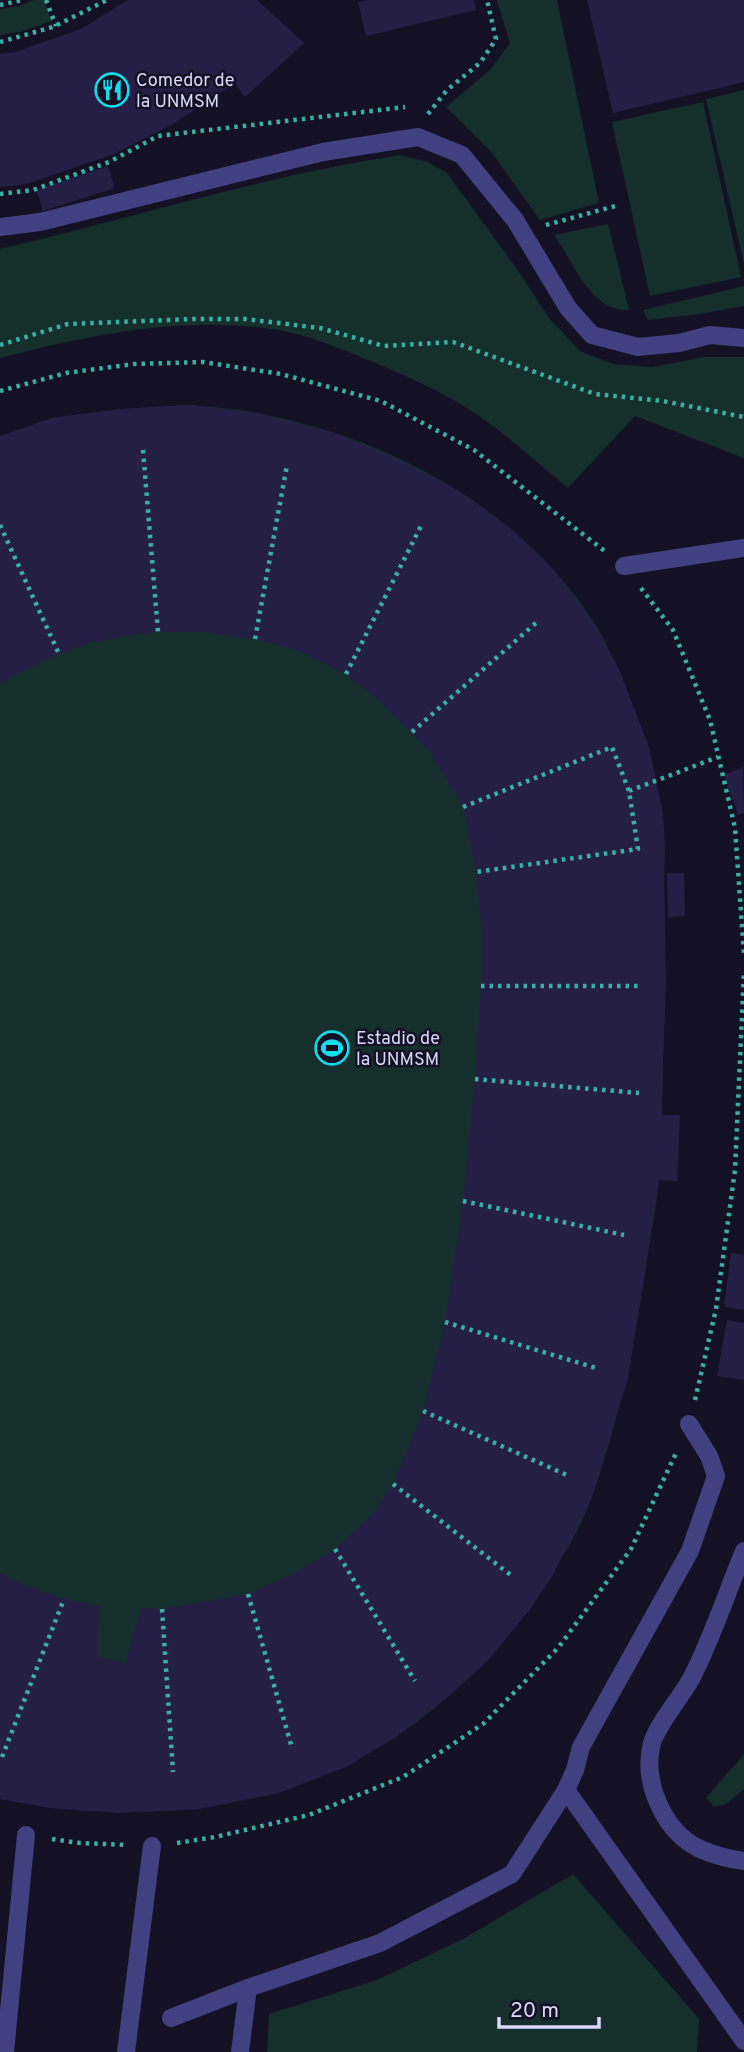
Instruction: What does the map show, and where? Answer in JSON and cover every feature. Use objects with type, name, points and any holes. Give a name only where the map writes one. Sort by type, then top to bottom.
[{"type":"street","points":[[0,228],[40,222],[323,152],[418,137],[462,155],[514,220],[568,308],[592,335],[638,347],[679,343],[710,335],[744,338]]},
{"type":"street","points":[[624,566],[744,548]]},
{"type":"street","points":[[171,2018],[248,1988],[380,1944],[512,1874],[566,1790],[581,1747],[690,1551],[716,1476],[709,1456],[689,1424]]},
{"type":"street","points":[[744,1551],[691,1678],[652,1741],[649,1766],[654,1793],[668,1822],[696,1847],[726,1859],[744,1861]]},
{"type":"street","points":[[566,1790],[744,2041]]},
{"type":"street","points":[[13,2052],[5,2052],[26,1835]]},
{"type":"street","points":[[126,2052],[152,1846]]},
{"type":"street","points":[[240,2052],[248,1988]]},
{"type":"path","points":[[0,5],[22,0]]},
{"type":"path","points":[[46,0],[56,26]]},
{"type":"path","points":[[0,42],[56,26],[107,0]]},
{"type":"path","points":[[418,137],[428,113],[447,90],[480,63],[496,39],[489,1]]},
{"type":"path","points":[[0,194],[33,190],[109,162],[158,136],[405,107]]},
{"type":"path","points":[[538,228],[620,205]]},
{"type":"path","points":[[0,345],[68,324],[193,318],[245,319],[320,328],[384,346],[453,342],[595,394],[663,401],[744,417]]},
{"type":"path","points":[[0,391],[66,373],[134,364],[203,362],[281,374],[382,401],[474,450],[551,507],[624,566],[673,630],[710,720],[735,828],[744,954]]},
{"type":"path","points":[[143,450],[158,632]]},
{"type":"path","points":[[255,639],[287,465]]},
{"type":"path","points":[[346,674],[422,524]]},
{"type":"path","points":[[0,525],[59,654]]},
{"type":"path","points":[[412,732],[537,622]]},
{"type":"path","points":[[463,807],[612,747],[629,791],[639,849],[476,872]]},
{"type":"path","points":[[629,791],[718,758]]},
{"type":"path","points":[[26,1835],[80,1843],[152,1846],[215,1838],[309,1815],[403,1777],[483,1724],[558,1648],[631,1549],[689,1424],[716,1309],[735,1171],[741,1120],[744,971]]},
{"type":"path","points":[[481,986],[642,986]]},
{"type":"path","points":[[475,1079],[639,1093]]},
{"type":"path","points":[[463,1201],[624,1235]]},
{"type":"path","points":[[445,1322],[599,1369]]},
{"type":"path","points":[[423,1411],[569,1476]]},
{"type":"path","points":[[393,1484],[512,1576]]},
{"type":"path","points":[[335,1549],[415,1681]]},
{"type":"path","points":[[248,1594],[292,1748]]},
{"type":"path","points":[[2,1757],[64,1599]]},
{"type":"path","points":[[162,1609],[173,1772]]},
{"type":"green space","points":[[44,0],[52,21],[20,32],[0,35],[0,9]]},
{"type":"green space","points":[[557,0],[599,203],[540,220],[492,153],[446,107],[490,70],[510,43],[497,1]]},
{"type":"green space","points":[[744,90],[744,264],[706,99]]},
{"type":"green space","points":[[703,102],[741,277],[650,296],[612,122]]},
{"type":"green space","points":[[400,155],[428,162],[447,173],[549,318],[580,351],[613,364],[652,367],[704,357],[744,357],[744,458],[635,416],[568,488],[496,429],[436,390],[324,343],[288,332],[252,327],[216,325],[143,329],[70,341],[0,358],[0,249],[299,174]]},
{"type":"green space","points":[[608,224],[629,310],[615,309],[593,294],[554,235]]},
{"type":"green space","points":[[744,286],[744,306],[648,320],[643,310]]},
{"type":"green space","name":"Estadio de la UNMSM","points":[[189,405],[243,411],[301,423],[350,438],[398,458],[444,482],[487,510],[527,543],[562,580],[593,621],[611,653],[624,687],[663,818],[665,976],[659,1177],[632,1350],[611,1438],[592,1496],[569,1546],[549,1577],[517,1622],[465,1680],[410,1727],[350,1763],[286,1789],[219,1805],[149,1811],[76,1809],[0,1799],[0,437],[52,418],[121,409]]},
{"type":"green space","points":[[744,1754],[744,1789],[726,1804],[714,1807],[706,1798]]},
{"type":"green space","points":[[573,1874],[699,2019],[697,2052],[267,2052],[269,2014],[377,1980],[463,1939]]},
{"type":"building","name":"Comedor de la UNMSM","points":[[128,0],[257,0],[304,43],[245,97],[235,83],[173,124],[114,154],[27,184],[0,187],[0,54],[15,52],[81,29]]},
{"type":"building","points":[[474,0],[476,10],[366,36],[358,2]]},
{"type":"building","points":[[587,0],[744,0],[744,82],[613,113]]},
{"type":"building","points":[[108,166],[115,188],[43,211],[36,190]]},
{"type":"building","points":[[189,405],[252,412],[335,433],[397,459],[457,490],[509,527],[554,570],[592,621],[619,669],[649,747],[663,814],[666,982],[661,1115],[680,1115],[677,1181],[659,1180],[628,1378],[591,1499],[553,1575],[528,1612],[489,1659],[449,1696],[397,1736],[348,1766],[279,1793],[199,1809],[118,1813],[50,1808],[0,1799],[0,1573],[26,1586],[64,1599],[99,1606],[97,1657],[126,1663],[141,1607],[162,1609],[248,1594],[295,1573],[335,1549],[374,1512],[393,1484],[423,1411],[445,1322],[463,1201],[475,1079],[481,986],[481,924],[476,872],[463,807],[430,752],[380,702],[346,674],[296,650],[255,639],[202,632],[158,632],[123,636],[89,643],[59,654],[12,676],[0,685],[0,436],[52,418],[121,409]]},
{"type":"building","points":[[743,767],[744,813],[738,815],[724,775]]},
{"type":"building","points":[[667,873],[684,873],[685,916],[668,917]]},
{"type":"building","points":[[731,1253],[744,1255],[744,1310],[724,1307]]},
{"type":"building","points":[[727,1320],[744,1323],[744,1380],[717,1376]]},
{"type":"place","name":"Comedor de la UNMSM","points":[[112,90]]},
{"type":"place","name":"Estadio de la UNMSM","points":[[332,1048]]}]
